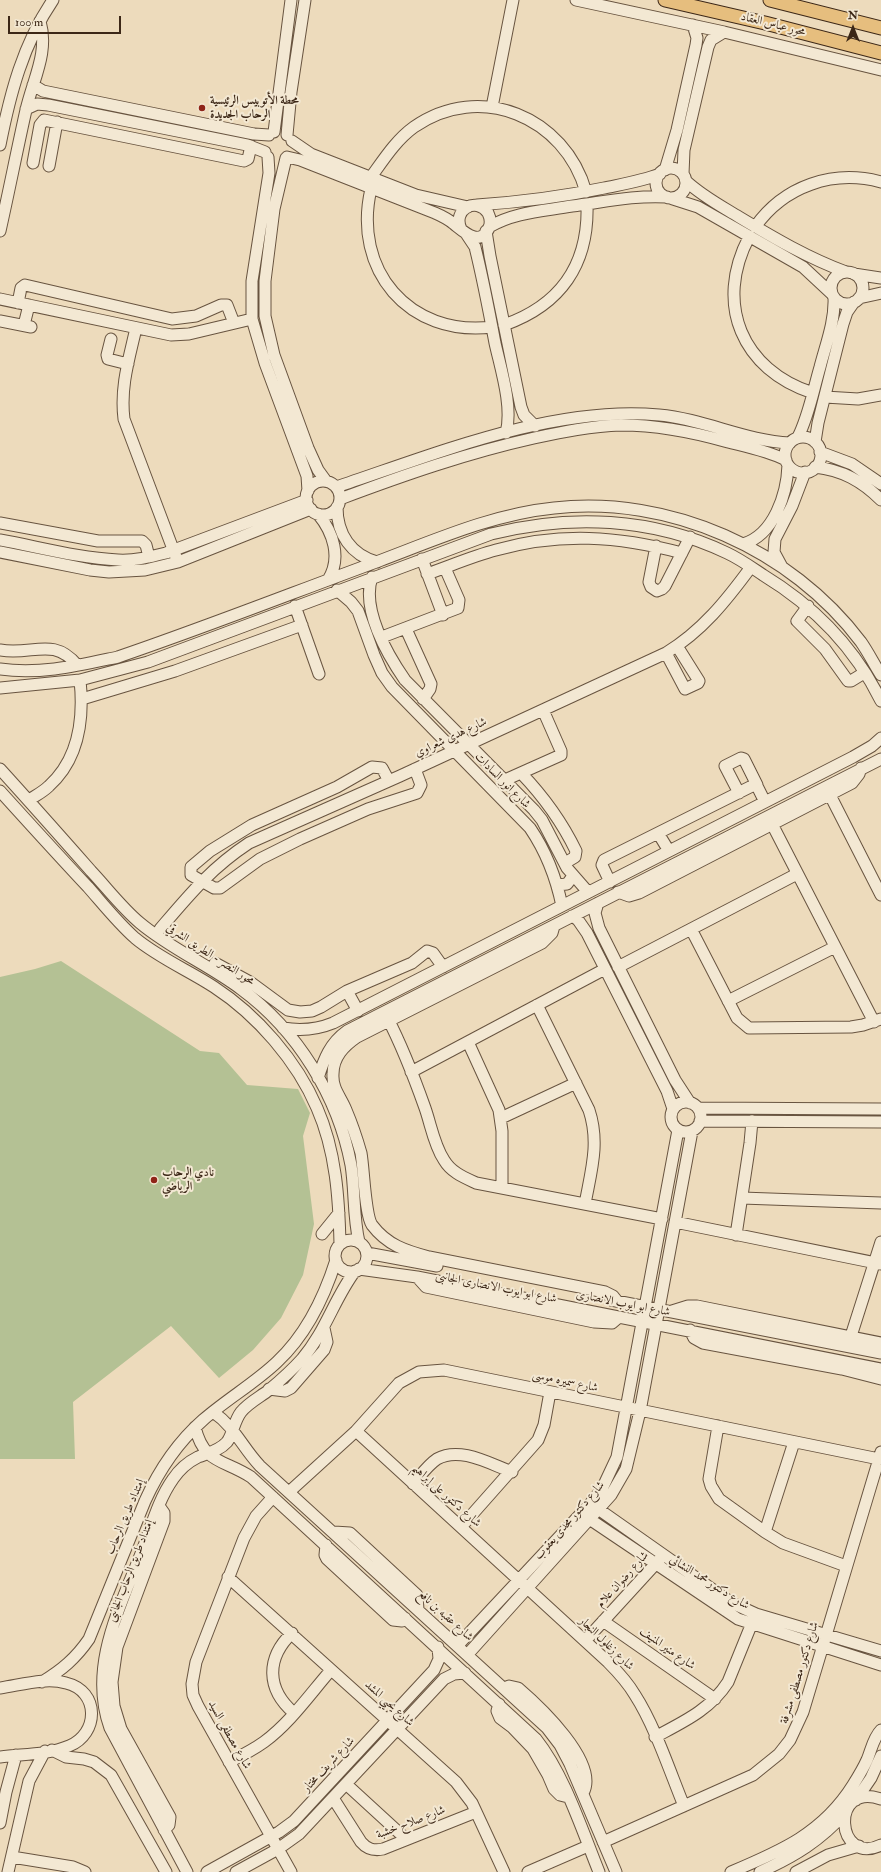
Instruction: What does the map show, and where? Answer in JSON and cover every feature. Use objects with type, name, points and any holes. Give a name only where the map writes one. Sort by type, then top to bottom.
[{"type":"main road","name":"محور عباس العقاد","points":[[665,0],[881,52]]},
{"type":"main road","name":"محور عباس العقاد","points":[[770,0],[881,28]]},
{"type":"street","points":[[1,140],[18,69],[40,21],[53,0]]},
{"type":"street","points":[[291,0],[271,133],[264,141],[269,173],[252,281],[252,319],[265,363],[306,476],[311,503],[330,531],[335,554],[333,572],[328,580]]},
{"type":"street","points":[[306,0],[291,92],[289,138],[292,150],[287,158],[274,209],[265,281],[265,316],[274,355],[308,448],[318,470],[326,481],[336,487],[339,493],[340,526],[345,541],[351,548],[363,557],[377,562]]},
{"type":"street","points":[[492,108],[513,0]]},
{"type":"street","points":[[576,0],[724,32],[881,70]]},
{"type":"street","points":[[0,231],[26,109],[44,49],[40,21]]},
{"type":"street","points":[[693,25],[697,38],[678,130],[662,172],[656,182],[662,195],[698,208],[803,268],[818,280],[841,303],[881,293]]},
{"type":"street","points":[[464,232],[477,237],[502,219],[512,216],[632,197],[668,197],[681,194],[685,188],[684,150],[708,47],[717,35],[724,32]]},
{"type":"street","points":[[33,85],[44,91],[254,134],[281,132],[311,154],[416,195],[482,207],[489,216],[488,229],[504,325],[522,408],[524,415],[535,426]]},
{"type":"street","points":[[26,109],[37,104],[43,104],[251,146],[279,161],[287,158],[300,160],[448,219],[464,232],[476,247],[508,410],[508,426],[506,433]]},
{"type":"street","points":[[372,177],[393,146],[404,134],[424,120],[458,108],[492,108],[507,110],[528,118],[547,130],[558,140],[575,164],[586,192]]},
{"type":"street","points":[[33,163],[40,125],[44,120],[244,161],[248,159],[251,146]]},
{"type":"street","points":[[16,159],[53,166],[57,122]]},
{"type":"street","points":[[464,232],[459,216],[461,212],[472,206],[537,200],[586,192],[644,180],[673,168],[705,196],[755,227],[810,258],[850,273],[860,279],[863,287],[857,300],[847,312],[842,324],[824,397],[815,442]]},
{"type":"street","points":[[755,227],[778,202],[808,185],[841,178],[863,178],[881,182]]},
{"type":"street","points":[[371,189],[367,213],[369,245],[373,260],[390,289],[402,302],[416,312],[438,323],[464,328],[492,327]]},
{"type":"street","points":[[504,325],[524,318],[540,308],[560,291],[568,280],[581,256],[586,240],[588,222],[587,204]]},
{"type":"street","points":[[749,237],[742,249],[735,276],[734,305],[742,332],[755,355],[772,373],[785,382],[813,393]]},
{"type":"street","points":[[743,544],[759,537],[772,519],[784,493],[787,463],[785,450],[794,440],[806,420],[833,316],[833,296],[831,289],[833,279],[841,273],[881,278]]},
{"type":"street","points":[[0,321],[27,326],[21,288],[25,285],[172,319],[196,316],[224,305],[230,308],[234,323]]},
{"type":"street","points":[[0,299],[163,334],[180,335],[252,319]]},
{"type":"street","points":[[104,321],[108,305]]},
{"type":"street","points":[[136,328],[122,396],[124,419],[178,562]]},
{"type":"street","points":[[111,339],[107,355],[108,359],[128,364]]},
{"type":"street","points":[[824,397],[858,400],[881,395]]},
{"type":"street","points":[[336,487],[456,447],[506,433],[588,415],[621,413],[660,415],[688,420],[774,441],[794,440],[807,437],[815,442],[820,452],[820,460],[816,467]]},
{"type":"street","points":[[311,503],[327,514],[339,503],[404,475],[474,453],[585,428],[621,425],[658,427],[686,431],[763,451],[787,463],[798,472],[805,472],[816,467],[832,470],[848,475],[869,489],[881,500]]},
{"type":"street","points":[[820,452],[852,464],[881,484]]},
{"type":"street","points":[[784,568],[775,556],[774,543],[792,506],[805,472]]},
{"type":"street","points":[[311,503],[314,484],[326,481]]},
{"type":"street","points":[[0,540],[119,560],[149,557],[174,550],[311,503]]},
{"type":"street","points":[[0,552],[90,570],[109,572],[145,570],[178,562],[311,503]]},
{"type":"street","points":[[881,675],[860,642],[831,609],[784,568],[743,544],[703,527],[670,517],[613,507],[574,506],[536,510],[467,528],[152,646],[118,657],[77,665],[27,671],[3,670],[3,688],[80,680],[148,662],[473,540],[526,526],[565,521],[617,522],[655,528],[690,537],[729,554],[784,588],[808,606],[844,644],[864,672],[881,701]]},
{"type":"street","points":[[0,523],[98,541],[142,541],[146,545],[149,557]]},
{"type":"street","points":[[526,526],[529,543]]},
{"type":"street","points":[[467,528],[473,540]]},
{"type":"street","points":[[53,550],[56,534]]},
{"type":"street","points":[[656,546],[649,582],[651,587],[655,590],[660,590],[664,588],[690,537]]},
{"type":"street","points":[[427,574],[494,550],[529,543],[569,538],[621,540],[656,546],[682,553]]},
{"type":"street","points":[[335,554],[344,555],[351,548]]},
{"type":"street","points":[[422,559],[442,615]]},
{"type":"street","name":"شارع هدى شعراوي","points":[[160,930],[201,881],[232,854],[249,844],[666,653],[696,632],[711,617],[728,598],[751,567]]},
{"type":"street","points":[[382,638],[456,610],[460,604],[445,568]]},
{"type":"street","name":"شارع انور السادات","points":[[372,577],[369,588],[369,600],[382,638],[395,665],[405,680],[468,745],[505,780],[542,820],[573,876],[588,892]]},
{"type":"street","name":"شارع انور السادات","points":[[337,590],[351,602],[358,611],[382,673],[397,693],[530,828],[547,857],[557,885],[562,906]]},
{"type":"street","points":[[295,606],[319,674]]},
{"type":"street","points":[[808,606],[797,621],[824,649],[848,681],[851,681],[864,672]]},
{"type":"street","points":[[82,699],[217,656],[302,625]]},
{"type":"street","points":[[406,629],[431,684],[430,689],[423,699]]},
{"type":"street","points":[[211,638],[217,656]]},
{"type":"street","points":[[666,653],[685,689],[698,683],[677,646]]},
{"type":"street","points":[[0,650],[20,652],[53,648],[68,654],[77,665]]},
{"type":"street","points":[[382,673],[395,665]]},
{"type":"street","points":[[28,800],[53,782],[71,756],[78,738],[82,719],[80,680]]},
{"type":"street","points":[[505,780],[561,755],[561,751],[542,710]]},
{"type":"street","points":[[283,1028],[308,1030],[321,1028],[340,1020],[853,757],[872,746],[881,738]]},
{"type":"street","points":[[738,793],[725,766],[743,758],[765,802]]},
{"type":"street","points":[[318,1078],[329,1049],[338,1037],[346,1031],[881,759]]},
{"type":"street","points":[[389,781],[382,768],[372,767],[337,787],[239,832],[200,859],[191,867],[190,872],[193,876],[214,888],[223,887],[260,859],[368,809],[417,793],[421,785],[415,769]]},
{"type":"street","points":[[618,892],[629,896],[639,893],[852,783],[859,774],[861,768]]},
{"type":"street","name":"محور النصر - الطريق الشرقي","points":[[0,769],[138,922],[172,947],[228,975],[283,1028],[299,1047],[332,1104],[346,1146],[353,1184],[355,1222],[359,1242]]},
{"type":"street","points":[[521,773],[547,802],[568,834],[576,851],[575,857],[565,863]]},
{"type":"street","points":[[610,882],[602,865],[604,860],[757,785]]},
{"type":"street","points":[[4,795],[18,789]]},
{"type":"street","name":"محور النصر - الطريق الشرقي","points":[[4,795],[134,937],[164,958],[215,988],[233,1001],[260,1026],[280,1048],[295,1068],[317,1108],[331,1152],[335,1173],[339,1213],[340,1244]]},
{"type":"street","points":[[830,795],[881,895]]},
{"type":"street","points":[[334,805],[342,821]]},
{"type":"street","points":[[280,812],[287,826]]},
{"type":"street","points":[[43,817],[60,826],[134,908],[160,930],[228,975],[250,982],[288,1010],[300,1012],[312,1011],[347,991],[407,966],[427,951],[433,953],[443,967]]},
{"type":"street","points":[[691,929],[740,1022],[754,1029],[851,1027],[877,1020],[835,947],[772,824]]},
{"type":"street","points":[[658,833],[669,851]]},
{"type":"street","points":[[618,967],[797,874]]},
{"type":"street","points":[[557,885],[567,884],[573,876]]},
{"type":"street","points":[[572,916],[583,926],[667,1091],[673,1109],[671,1119],[674,1127],[678,1130],[688,1132],[692,1131],[700,1121],[701,1116],[678,1086],[598,928],[595,913],[598,903]]},
{"type":"street","points":[[428,1261],[389,1243],[382,1238],[371,1223],[367,1212],[365,1177],[361,1153],[351,1122],[334,1089],[334,1064],[342,1049],[357,1037],[390,1022],[542,942],[552,933],[554,926]]},
{"type":"street","points":[[728,1000],[835,947]]},
{"type":"street","points":[[411,1072],[605,969]]},
{"type":"street","points":[[403,988],[410,998]]},
{"type":"street","points":[[347,991],[358,1011]]},
{"type":"street","points":[[537,1005],[590,1110],[596,1146],[585,1204]]},
{"type":"street","points":[[384,1011],[411,1072],[443,1159],[450,1168],[462,1177],[476,1183],[662,1219]]},
{"type":"street","points":[[340,1020],[343,1029],[346,1031]]},
{"type":"street","points":[[468,1042],[496,1101],[501,1118],[502,1188]]},
{"type":"street","points":[[501,1118],[576,1083]]},
{"type":"street","points":[[673,1109],[680,1103],[694,1106],[881,1109]]},
{"type":"street","points":[[700,1121],[881,1122]]},
{"type":"street","points":[[736,1235],[752,1121]]},
{"type":"street","name":"شارع دكتور مجدى يعقوب","points":[[595,1507],[602,1489],[614,1466],[627,1408],[678,1130]]},
{"type":"street","name":"شارع دكتور مجدى يعقوب","points":[[458,1645],[519,1580],[585,1516],[611,1495],[626,1469],[640,1411],[692,1131]]},
{"type":"street","points":[[742,1198],[881,1203]]},
{"type":"street","points":[[322,1234],[339,1213]]},
{"type":"street","points":[[675,1222],[878,1263]]},
{"type":"street","points":[[207,1454],[220,1448],[227,1442],[232,1428],[241,1412],[248,1405],[269,1389],[303,1358],[324,1328],[345,1286],[357,1270],[366,1262],[367,1253],[362,1244],[349,1240],[340,1244],[335,1254],[336,1260],[341,1268],[350,1272],[357,1270]]},
{"type":"street","points":[[851,1336],[878,1263],[881,1242]]},
{"type":"street","name":"شارع ابو ايوب الانصارى","points":[[367,1253],[428,1261],[671,1312],[881,1353]]},
{"type":"street","name":"إمتداد طريق الرحاب","points":[[42,1682],[61,1671],[76,1656],[89,1639],[153,1483],[175,1449],[195,1427],[277,1362],[297,1340],[323,1297],[336,1260]]},
{"type":"street","name":"شارع ابو ايوب الانصارى","points":[[357,1270],[417,1277],[881,1369]]},
{"type":"street","points":[[671,1312],[684,1307],[697,1306],[881,1343]]},
{"type":"street","points":[[690,1330],[694,1338],[703,1343],[842,1369],[881,1379]]},
{"type":"street","name":"شارع سميره موسى","points":[[289,1492],[356,1431],[399,1383],[419,1372],[444,1370],[794,1442],[880,1456]]},
{"type":"street","points":[[461,1527],[512,1472],[538,1440],[544,1425],[550,1392]]},
{"type":"street","name":"شارع عقبه بن نافع","points":[[213,1412],[232,1428],[247,1451],[260,1466],[540,1720],[554,1736],[565,1754],[616,1872]]},
{"type":"street","points":[[718,1426],[709,1471],[711,1486],[719,1499],[783,1543],[846,1566]]},
{"type":"street","points":[[195,1427],[199,1441],[207,1454],[239,1469],[251,1477],[500,1704],[542,1746],[553,1763],[599,1872]]},
{"type":"street","name":"شارع دكتور على إبراهيم","points":[[356,1431],[519,1580]]},
{"type":"street","points":[[765,1532],[794,1442]]},
{"type":"street","name":"إمتداد طريق الرحاب الجانبى","points":[[112,1645],[164,1521],[164,1513],[159,1506],[173,1479],[183,1467],[196,1458],[207,1454]]},
{"type":"street","points":[[413,1484],[437,1459],[451,1454],[465,1455],[512,1472]]},
{"type":"street","name":"شارع دكتور مصطفى مشرفة","points":[[603,1842],[753,1775],[779,1754],[790,1740],[798,1727],[880,1456]]},
{"type":"street","points":[[251,1477],[260,1466]]},
{"type":"street","name":"شارع مصطفى السيد","points":[[273,1497],[249,1526],[196,1662],[192,1684],[194,1696],[198,1706],[291,1872]]},
{"type":"street","name":"شارع دكتور محمد النشائي","points":[[595,1507],[732,1603],[756,1614],[881,1651]]},
{"type":"street","name":"شارع دكتور مجدى يعقوب","points":[[468,1654],[528,1589],[585,1516]]},
{"type":"street","name":"شارع دكتور محمد النشائي","points":[[585,1516],[726,1612],[751,1624],[881,1665]]},
{"type":"street","name":"شارع رضوان علام","points":[[585,1641],[664,1555]]},
{"type":"street","name":"شارع يحيي المشد","points":[[228,1577],[456,1782],[467,1796],[476,1812],[504,1872]]},
{"type":"street","name":"شارع زغلول النجار","points":[[519,1580],[623,1678],[636,1696],[684,1806]]},
{"type":"street","points":[[655,1737],[701,1712],[715,1699],[728,1682],[756,1614]]},
{"type":"street","name":"شارع منير المنيف","points":[[603,1621],[715,1699]]},
{"type":"street","points":[[292,1633],[278,1649],[273,1668],[273,1678],[280,1698],[294,1713]]},
{"type":"street","points":[[112,1645],[103,1669],[104,1703],[110,1728],[131,1759]]},
{"type":"street","points":[[112,1645],[112,1682],[114,1706],[121,1729],[131,1759],[164,1830],[187,1872]]},
{"type":"street","name":"شارع شريف مختار","points":[[207,1872],[271,1837],[294,1821],[434,1670],[439,1659],[438,1648]]},
{"type":"street","points":[[229,1762],[264,1742],[280,1728],[331,1670]]},
{"type":"street","points":[[236,1872],[278,1849],[299,1834],[444,1679],[454,1674],[465,1673]]},
{"type":"street","points":[[0,1688],[58,1681],[74,1685],[86,1696],[91,1704],[90,1723],[83,1736],[71,1746],[49,1751],[0,1757]]},
{"type":"street","points":[[91,1704],[104,1703]]},
{"type":"street","points":[[731,1872],[787,1848],[820,1824],[852,1786],[867,1760],[881,1730]]},
{"type":"street","points":[[8,1872],[29,1781],[49,1751]]},
{"type":"street","points":[[49,1751],[66,1757],[94,1762],[110,1775],[166,1872]]},
{"type":"street","points":[[0,1823],[3,1789],[16,1755]]},
{"type":"street","points":[[760,1872],[794,1856],[818,1840],[856,1800],[871,1778],[881,1756]]},
{"type":"street","points":[[346,1784],[406,1840]]},
{"type":"street","points":[[856,1800],[868,1797],[881,1799]]},
{"type":"street","name":"شارع صلاح خشبة","points":[[333,1798],[365,1846],[376,1850],[406,1840],[476,1812]]},
{"type":"street","points":[[846,1812],[844,1823],[846,1834],[859,1846]]},
{"type":"street","points":[[528,1872],[588,1846]]},
{"type":"street","points":[[796,1872],[828,1854],[859,1846],[878,1848]]},
{"type":"street","points":[[12,1857],[73,1867],[84,1872]]},
{"type":"green space","name":"نادي الرحاب الرياضي","points":[[61,961],[200,1051],[219,1053],[247,1085],[298,1089],[310,1113],[303,1136],[314,1224],[303,1275],[281,1318],[253,1350],[219,1378],[171,1326],[73,1402],[75,1459],[0,1459],[0,977]]},
{"type":"place","name":"محطة الأتوبيس الرئيسية الرحاب الجديدة","points":[[202,108]]},
{"type":"place","name":"نادي الرحاب الرياضي","points":[[154,1180]]}]
